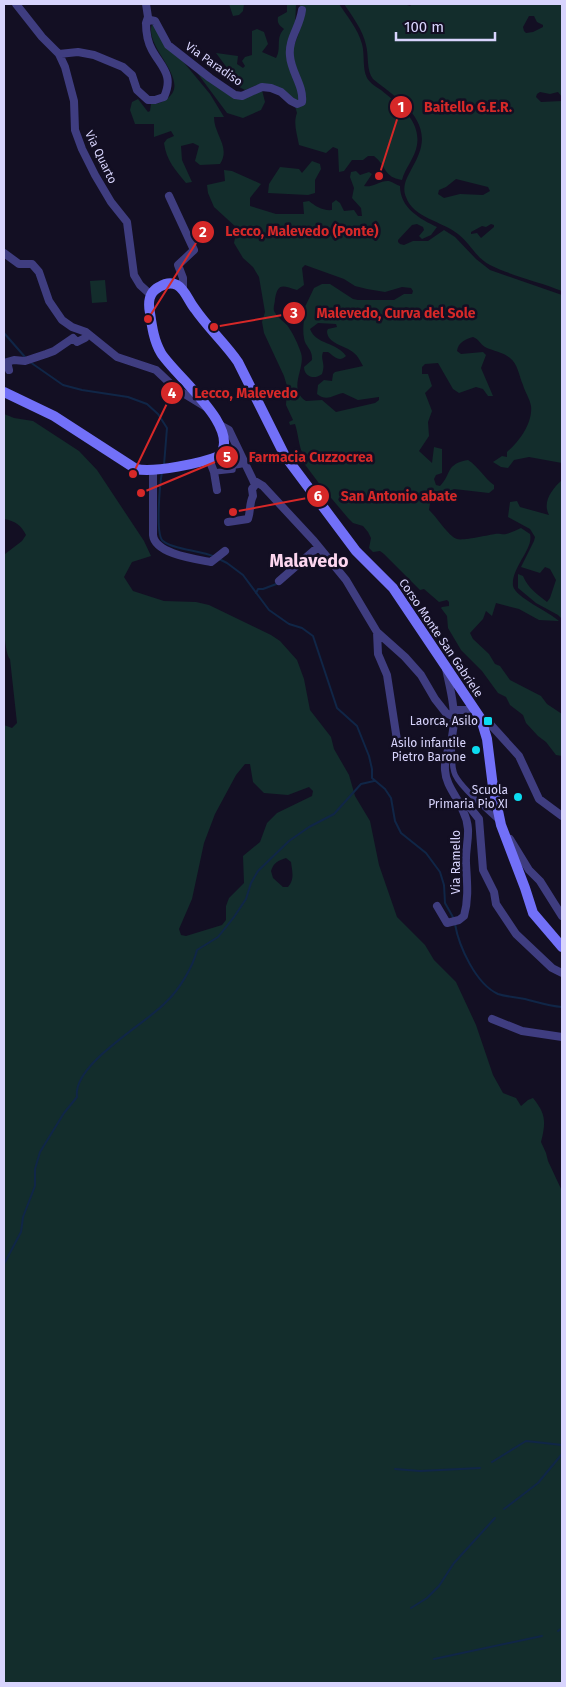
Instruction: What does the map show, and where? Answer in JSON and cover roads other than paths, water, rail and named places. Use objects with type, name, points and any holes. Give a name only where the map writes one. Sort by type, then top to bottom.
[{"type":"main road","points":[[4,392],[54,416],[132,467],[140,470],[173,467],[219,456],[224,448],[225,439],[220,425],[208,408],[170,366],[158,348],[150,312],[149,302],[156,288],[175,284],[183,290]]},
{"type":"main road","name":"Corso Monte San Gabriele","points":[[183,290],[204,323],[238,362],[285,456],[350,544],[391,585],[475,710],[483,724],[500,824],[533,913],[562,947]]},
{"type":"street","name":"Via Quarto","points":[[16,4],[59,54],[65,67],[74,101],[75,130],[82,150],[108,196],[127,222],[134,275],[140,285],[151,295]]},
{"type":"street","points":[[59,54],[78,52],[94,56],[123,68],[132,75],[137,90],[148,100],[164,97],[168,87],[167,74],[151,48],[146,35],[148,17],[146,4]]},
{"type":"street","name":"Via Paradiso","points":[[146,23],[150,20],[155,21],[168,45],[235,95],[242,96],[262,87],[271,88],[281,92],[297,104],[302,102],[302,92],[290,58],[290,42],[301,18],[302,10]]},
{"type":"street","points":[[169,196],[194,250],[178,265],[183,278],[183,290]]},
{"type":"street","points":[[4,252],[19,264],[32,264],[39,272],[49,301],[62,320],[72,328],[86,332],[117,357],[156,370],[175,388],[208,408]]},
{"type":"street","points":[[9,370],[7,362],[28,360],[54,351],[73,338],[77,342],[85,338]]},
{"type":"street","points":[[220,425],[229,430],[255,485],[252,490],[253,496],[249,503],[248,519],[228,522]]},
{"type":"street","points":[[209,459],[214,472],[217,490]]},
{"type":"street","points":[[214,472],[233,470],[231,463],[244,463]]},
{"type":"street","points":[[153,470],[153,535],[156,543],[162,548],[187,558],[212,562],[223,553]]},
{"type":"street","points":[[253,480],[263,486],[346,580],[377,632],[422,675],[435,699],[446,713],[454,714],[475,710]]},
{"type":"street","points":[[279,581],[318,547]]},
{"type":"street","points":[[377,632],[378,654],[387,674],[397,740]]},
{"type":"street","name":"Via Ramello","points":[[444,662],[454,714],[452,736],[445,757],[445,771],[448,785],[464,811],[469,838],[466,862],[468,904],[462,918]]},
{"type":"street","points":[[483,724],[490,724],[519,756],[539,799],[562,816]]},
{"type":"street","points":[[452,736],[454,774],[463,788],[487,808],[500,824],[529,870],[540,881],[562,916]]},
{"type":"street","name":"Via Ramello","points":[[458,803],[468,805],[479,819],[483,870],[494,892],[496,904],[516,934],[552,968],[562,973]]},
{"type":"street","points":[[437,906],[446,923],[462,918],[468,913],[471,902]]},
{"type":"street","points":[[492,1019],[522,1031],[562,1037]]},
{"type":"waterway","points":[[4,333],[25,357]]},
{"type":"waterway","points":[[30,362],[63,385],[128,397],[147,404],[158,414],[167,428],[164,465]]},
{"type":"waterway","points":[[162,472],[159,497],[159,529],[163,541],[174,546],[215,557]]},
{"type":"waterway","points":[[219,559],[243,575],[269,610],[289,624],[302,628],[313,636],[337,708],[357,726],[369,756],[372,778],[385,789],[391,798],[395,821],[401,833],[426,853],[440,872],[444,885],[445,903],[454,919]]},
{"type":"waterway","points":[[256,593],[258,589],[279,583]]},
{"type":"waterway","points":[[4,1264],[21,1232],[23,1217],[35,1186],[35,1169],[40,1152],[64,1113],[77,1097],[79,1084],[86,1071],[112,1045],[171,997],[189,971],[197,950],[218,937],[234,917],[246,899],[251,883],[258,871],[289,841],[309,827],[334,814],[361,784],[374,781]]},
{"type":"waterway","points":[[455,924],[460,943],[470,964],[476,974],[490,989],[501,995],[562,1007]]},
{"type":"waterway","points":[[492,1462],[526,1441],[562,1445]]},
{"type":"waterway","points":[[504,1509],[538,1483],[562,1454]]},
{"type":"waterway","points":[[395,1469],[420,1471],[480,1468]]},
{"type":"waterway","points":[[411,1608],[427,1598],[439,1586],[454,1563],[495,1518]]},
{"type":"waterway","points":[[558,1631],[562,1628]]},
{"type":"waterway","points":[[434,1659],[542,1636]]},
{"type":"place","name":"Baitello G.E.R.","points":[[379,176]]},
{"type":"place","name":"Lecco, Malevedo (Ponte)","points":[[148,319]]},
{"type":"place","name":"Malevedo, Curva del Sole","points":[[214,327]]},
{"type":"place","name":"Lecco, Malevedo","points":[[133,474]]},
{"type":"place","name":"Farmacia Cuzzocrea","points":[[141,493]]},
{"type":"place","name":"San Antonio abate","points":[[233,512]]},
{"type":"place","name":"Laorca, Asilo","points":[[488,721]]},
{"type":"place","name":"Asilo infantile Pietro Barone","points":[[476,750]]},
{"type":"place","name":"Scuola Primaria Pio XI","points":[[518,797]]},
{"type":"district","name":"Malavedo","points":[[309,561]]}]
